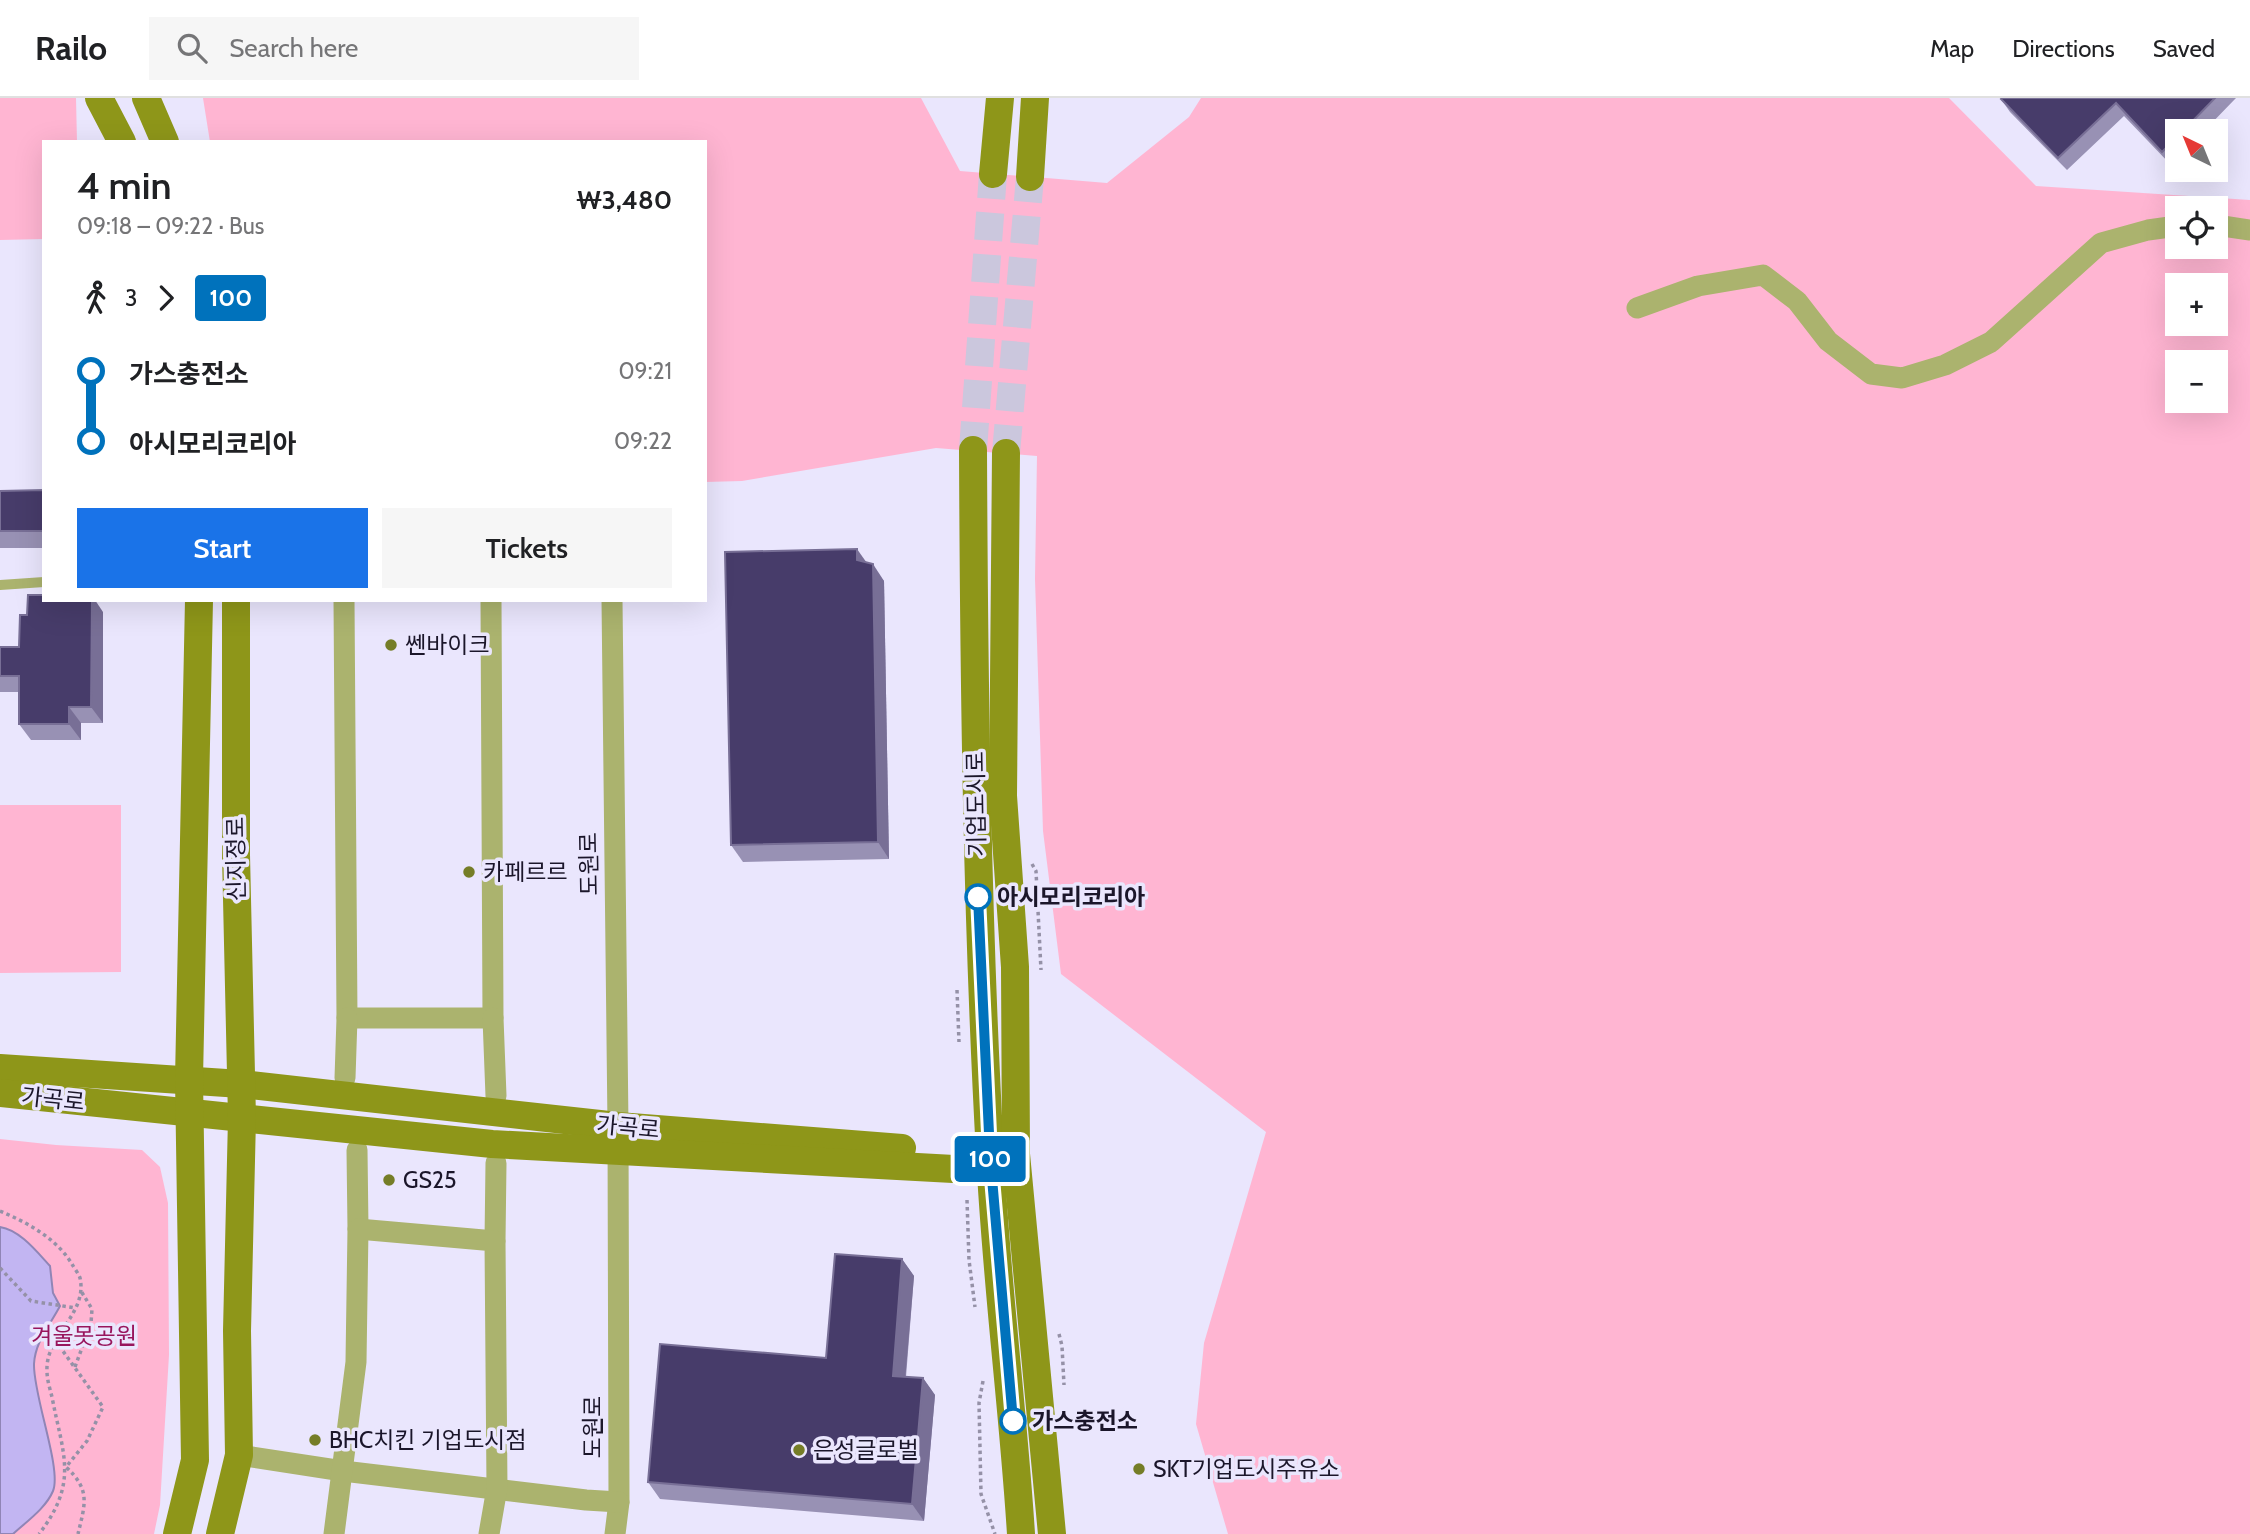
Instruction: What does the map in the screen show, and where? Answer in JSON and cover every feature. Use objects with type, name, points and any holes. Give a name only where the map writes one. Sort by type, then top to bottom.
[{"type":"street","points":[[99,98],[121,140]]},
{"type":"street","points":[[146,98],[164,140]]},
{"type":"street","points":[[993,174],[1000,98]]},
{"type":"street","points":[[1030,177],[1035,98]]},
{"type":"street","points":[[2228,227],[2250,230]]},
{"type":"street","points":[[1637,308],[1698,286],[1763,275],[1797,301],[1828,341],[1871,374],[1902,378],[1945,365],[1991,342],[2101,243],[2165,228]]},
{"type":"street","name":"기업도시로","points":[[973,450],[977,862],[1003,1164],[1021,1534]]},
{"type":"street","name":"기업도시로","points":[[1006,453],[1003,796],[1015,967],[1003,1164],[1052,1534]]},
{"type":"street","points":[[177,1534],[195,1460],[189,1079],[199,602]]},
{"type":"street","name":"신지정로","points":[[220,1534],[239,1455],[237,1331],[242,1118],[236,855],[236,602]]},
{"type":"street","points":[[344,602],[347,1018],[345,1078]]},
{"type":"street","points":[[491,602],[493,1018],[496,1096]]},
{"type":"street","name":"도원로","points":[[612,602],[618,1139],[619,1502],[615,1534]]},
{"type":"street","points":[[347,1018],[493,1018]]},
{"type":"street","name":"가곡로","points":[[0,1068],[241,1084],[618,1139],[1003,1164]]},
{"type":"street","name":"가곡로","points":[[0,1093],[492,1144],[618,1139]]},
{"type":"street","points":[[334,1534],[356,1362],[357,1150]]},
{"type":"street","points":[[489,1534],[497,1488],[496,1163]]},
{"type":"street","points":[[358,1229],[495,1241]]},
{"type":"street","points":[[239,1455],[343,1471],[619,1502]]},
{"type":"lane","points":[[0,585],[42,582]]},
{"type":"path","points":[[967,1198],[969,1261],[975,1310]]},
{"type":"path","points":[[0,1211],[23,1221],[46,1236],[67,1256],[80,1278],[79,1304],[48,1354],[47,1372],[66,1457],[66,1479],[61,1498],[40,1534]]},
{"type":"path","points":[[0,1268],[31,1301],[76,1308]]},
{"type":"path","points":[[75,1367],[91,1323],[92,1309],[79,1289]]},
{"type":"path","points":[[55,1340],[103,1407],[87,1441],[66,1467]]},
{"type":"path","points":[[982,1371],[983,1383],[979,1403],[981,1494],[995,1534]]},
{"type":"path","points":[[66,1467],[79,1479],[85,1502],[78,1534]]},
{"type":"green space","points":[[0,98],[76,98],[77,140],[42,140],[42,239],[0,240]]},
{"type":"green space","points":[[203,98],[921,98],[960,171],[1107,183],[1189,117],[1201,98],[1949,98],[2036,186],[2189,196],[2165,196],[2165,259],[2228,259],[2228,199],[2250,200],[2250,1534],[1228,1534],[1196,1424],[1204,1343],[1266,1132],[1061,974],[1043,831],[1035,579],[1037,456],[936,448],[742,481],[707,482],[707,140],[210,140]]},
{"type":"green space","points":[[0,805],[121,805],[121,972],[0,973]]},
{"type":"green space","name":"겨울못공원","points":[[0,1139],[142,1150],[160,1167],[168,1203],[169,1355],[160,1505],[154,1534],[0,1534]]},
{"type":"shaded area","points":[[0,1227],[21,1237],[50,1266],[53,1293],[60,1306],[40,1341],[34,1364],[54,1466],[53,1491],[41,1509],[13,1534],[0,1534]]},
{"type":"building","points":[[2215,98],[2195,119],[2165,119],[2165,149],[2162,152],[2116,103],[2058,158],[2001,99]]},
{"type":"building","points":[[42,490],[42,531],[0,531],[0,491]]},
{"type":"building","points":[[857,549],[857,560],[873,564],[878,842],[731,845],[725,552]]},
{"type":"building","points":[[28,595],[42,595],[42,602],[92,602],[91,707],[69,707],[69,724],[19,724],[19,676],[0,676],[0,647],[19,647],[20,615],[27,615]]},
{"type":"building","points":[[835,1254],[902,1259],[893,1376],[923,1378],[912,1504],[648,1482],[660,1344],[826,1358]]},
{"type":"tunnel","points":[[973,450],[993,174]]},
{"type":"tunnel","points":[[1006,453],[1030,177]]},
{"type":"bus line","name":"100","points":[[978,897],[990,1155],[1013,1421]]},
{"type":"place","name":"쎈바이크","points":[[391,645]]},
{"type":"place","name":"카페르르","points":[[469,872]]},
{"type":"place","name":"아시모리코리아","points":[[978,897]]},
{"type":"place","name":"GS25","points":[[389,1180]]},
{"type":"place","name":"가스충전소","points":[[1013,1421]]},
{"type":"place","name":"BHC치킨 기업도시점","points":[[315,1440]]},
{"type":"place","name":"은성글로벌","points":[[799,1450]]},
{"type":"place","name":"SKT기업도시주유소","points":[[1139,1469]]}]
